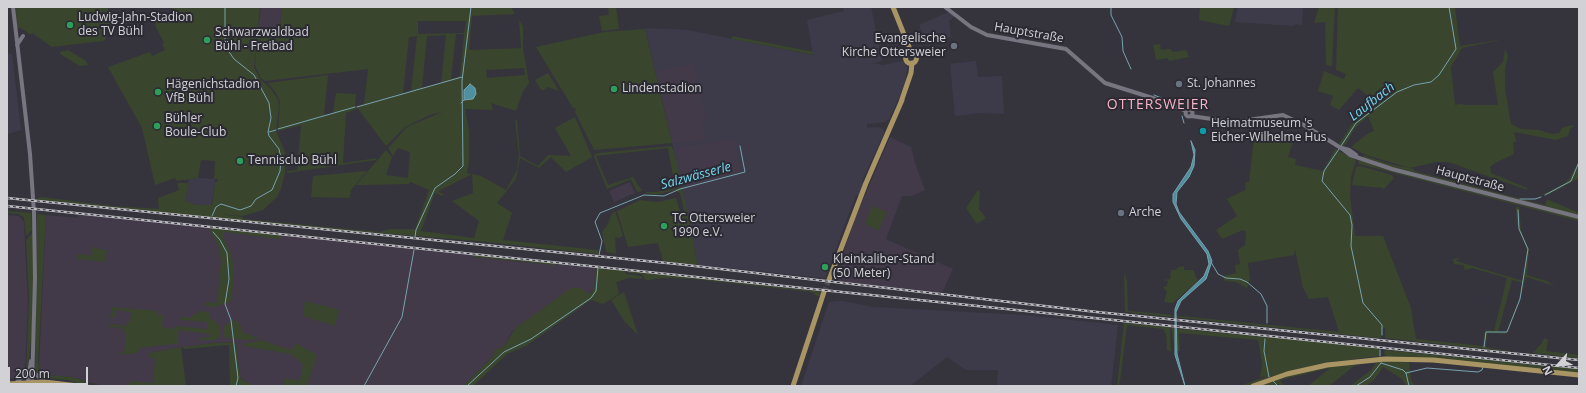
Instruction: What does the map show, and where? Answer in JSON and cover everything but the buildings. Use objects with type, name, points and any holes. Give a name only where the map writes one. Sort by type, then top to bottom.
[{"type":"main road","points":[[829,280],[860,197],[902,100],[909,78],[910,62],[906,59],[909,53],[893,7]]},
{"type":"main road","points":[[909,53],[916,56],[916,60],[910,62]]},
{"type":"main road","points":[[793,386],[824,292]]},
{"type":"main road","points":[[1253,386],[1271,379],[1326,365],[1385,358],[1433,360],[1579,375]]},
{"type":"main road","points":[[14,384],[45,382],[78,386]]},
{"type":"street","name":"Hauptstraße","points":[[945,7],[970,27],[987,35],[1066,49],[1105,83],[1156,99],[1186,113],[1188,116],[1192,114],[1233,122],[1283,115],[1293,118],[1340,147],[1347,154],[1392,169],[1579,217]]},
{"type":"street","points":[[13,8],[16,46],[30,154],[34,213],[35,266],[32,357],[33,372],[30,384]]},
{"type":"street","points":[[16,46],[23,36]]},
{"type":"street","points":[[14,384],[25,376],[29,369],[32,357]]},
{"type":"street","points":[[29,369],[30,384]]},
{"type":"street","points":[[33,372],[45,382]]},
{"type":"shaded area","points":[[261,7],[282,7],[279,36],[257,38]]},
{"type":"shaded area","points":[[843,7],[871,7],[882,61],[873,63],[883,65],[901,61],[905,62],[907,68],[905,83],[889,119],[885,122],[867,124],[867,128],[878,127],[883,129],[884,133],[862,181],[866,183],[860,197],[856,195],[825,278],[698,265],[674,151],[645,28],[687,30],[813,55],[807,20],[844,11]]},
{"type":"shaded area","points":[[1238,7],[1303,7],[1302,25],[1295,24],[1295,26],[1235,22]]},
{"type":"shaded area","points":[[949,12],[955,16],[949,21],[951,37],[927,44],[919,25]]},
{"type":"shaded area","points":[[7,53],[12,54],[21,130],[7,134]]},
{"type":"shaded area","points":[[976,61],[978,77],[1002,76],[1004,114],[981,113],[955,116],[950,64]]},
{"type":"shaded area","points":[[694,64],[706,119],[702,120],[706,139],[672,143],[656,71]]},
{"type":"shaded area","points":[[890,137],[911,147],[925,190],[912,196],[902,196],[886,239],[953,269],[942,293],[834,281],[854,221]]},
{"type":"shaded area","points":[[735,140],[741,172],[685,187],[677,150],[680,147]]},
{"type":"shaded area","points":[[189,179],[214,179],[215,182],[211,206],[196,205],[185,200]]},
{"type":"shaded area","points":[[630,182],[635,193],[614,202],[609,191]]},
{"type":"shaded area","points":[[78,214],[474,255],[474,257],[521,262],[596,267],[594,289],[588,294],[512,331],[505,345],[499,349],[495,349],[493,356],[463,386],[307,386],[307,383],[284,379],[283,386],[251,386],[251,384],[241,379],[236,342],[214,343],[159,351],[155,386],[103,386],[72,377],[46,375],[43,374],[39,366],[46,215],[78,218]]},
{"type":"shaded area","points":[[7,215],[19,216],[24,222],[28,305],[25,370],[20,377],[7,379]]},
{"type":"shaded area","points":[[842,301],[873,307],[1024,315],[1118,325],[1111,386],[997,386],[998,370],[966,370],[947,357],[910,386],[801,386],[829,302]]},
{"type":"green space","name":"Ludwig-Jahn-Stadion des TV Bühl","points":[[16,7],[108,7],[113,28],[105,30],[106,39],[103,41],[52,47],[32,33],[31,35],[21,28],[17,28]]},
{"type":"green space","points":[[171,7],[260,7],[254,67],[260,79],[271,89],[278,100],[279,108],[276,131],[285,152],[285,173],[281,189],[277,197],[263,210],[243,216],[218,214],[243,217],[243,219],[380,232],[390,229],[415,229],[429,190],[410,182],[409,184],[356,185],[386,150],[392,157],[386,175],[408,178],[410,152],[398,148],[393,156],[388,148],[407,127],[442,112],[432,114],[405,127],[386,146],[356,106],[364,104],[368,69],[265,81],[261,78],[255,65],[257,38],[279,36],[282,7],[511,7],[515,14],[472,16],[469,50],[521,48],[519,20],[523,26],[523,48],[529,83],[523,91],[516,111],[491,103],[493,110],[465,109],[469,131],[469,161],[467,173],[472,174],[481,176],[506,190],[517,170],[519,155],[515,121],[517,120],[520,156],[538,166],[548,155],[571,156],[555,128],[575,117],[592,157],[566,172],[551,157],[539,168],[520,158],[516,179],[497,203],[512,213],[503,240],[598,250],[598,254],[477,241],[294,226],[38,200],[38,198],[42,197],[112,206],[159,209],[158,198],[179,190],[177,183],[189,183],[185,200],[196,205],[212,205],[215,182],[217,182],[218,179],[214,179],[215,161],[201,160],[198,178],[176,181],[175,178],[155,185],[142,128],[108,67],[150,52],[152,56],[165,50],[162,44],[164,43],[155,25],[156,21],[174,13]],"holes":[[[418,21],[466,21],[464,33],[418,34]],[[456,34],[464,34],[460,76],[451,79]],[[446,35],[441,83],[422,88],[427,36]],[[417,36],[411,91],[403,93],[409,37]],[[524,68],[525,75],[487,78],[486,70]],[[472,174],[473,193],[452,201],[479,221],[474,238],[421,231],[435,193],[443,196],[444,194],[439,191]]]},
{"type":"green space","points":[[608,7],[616,7],[619,29],[602,31],[599,16],[609,15]]},
{"type":"green space","points":[[1200,7],[1234,7],[1229,26],[1199,20]]},
{"type":"green space","points":[[1319,7],[1335,7],[1332,66],[1326,65],[1325,22],[1314,23]]},
{"type":"green space","points":[[1338,7],[1455,7],[1460,46],[1505,39],[1462,48],[1451,67],[1455,105],[1498,105],[1493,72],[1503,62],[1505,49],[1508,56],[1505,70],[1505,88],[1511,124],[1521,129],[1539,130],[1552,134],[1559,133],[1562,128],[1572,125],[1574,126],[1570,129],[1568,136],[1556,140],[1514,132],[1516,141],[1513,143],[1514,154],[1490,167],[1491,173],[1527,188],[1527,190],[1448,162],[1436,162],[1410,168],[1366,155],[1351,147],[1367,134],[1374,131],[1368,116],[1355,128],[1346,144],[1343,146],[1339,144],[1351,125],[1377,103],[1358,88],[1339,110],[1330,105],[1333,96],[1318,91],[1324,71],[1344,79],[1346,74],[1336,70]]},
{"type":"green space","name":"Lindenstadion","points":[[645,29],[672,143],[594,150],[575,112],[576,108],[573,108],[536,47],[604,32]]},
{"type":"green space","points":[[732,36],[814,52],[814,55],[732,39]]},
{"type":"green space","points":[[1160,44],[1161,50],[1171,49],[1172,52],[1186,50],[1189,57],[1169,61],[1168,58],[1156,60],[1153,45]]},
{"type":"green space","points":[[68,50],[86,61],[88,65],[80,66],[60,54],[60,52]]},
{"type":"green space","points":[[548,73],[559,91],[548,87],[542,91],[535,80]]},
{"type":"green space","points":[[328,75],[324,115],[333,113],[336,93],[356,94],[356,109],[346,113],[343,163],[377,158],[376,160],[287,173],[287,171],[297,170],[301,125],[278,131],[280,102],[276,93],[268,83]]},
{"type":"green space","points":[[1276,135],[1293,142],[1288,157],[1296,159],[1295,165],[1323,171],[1335,149],[1356,160],[1351,177],[1350,195],[1355,236],[1383,236],[1411,308],[1416,339],[1483,346],[1485,330],[1494,331],[1507,278],[1472,268],[1465,270],[1463,265],[1454,264],[1453,259],[1461,258],[1456,261],[1523,281],[1527,250],[1517,224],[1516,207],[1519,207],[1521,230],[1529,251],[1527,275],[1547,281],[1555,286],[1526,277],[1519,303],[1506,334],[1487,333],[1486,347],[1514,352],[1385,338],[1385,328],[1382,329],[1381,338],[1377,338],[1173,317],[1173,315],[1339,332],[1328,297],[1309,299],[1303,288],[1295,249],[1294,255],[1248,263],[1250,279],[1247,288],[1236,282],[1225,281],[1222,276],[1236,273],[1235,265],[1240,264],[1238,250],[1245,245],[1246,232],[1243,230],[1222,239],[1216,230],[1237,216],[1227,199],[1245,190],[1246,182],[1249,182],[1254,139]],"holes":[[[1512,280],[1523,283],[1518,302],[1506,332],[1498,332]]]},
{"type":"green space","points":[[671,146],[674,151],[682,185],[675,187],[668,148],[596,156],[608,185],[633,177],[642,191],[637,192],[631,179],[607,189],[594,157],[595,154],[598,153]]},
{"type":"green space","points":[[1363,155],[1386,163],[1414,169],[1414,171],[1545,205],[1547,199],[1579,213],[1579,215],[1385,165],[1363,157]]},
{"type":"green space","points":[[1360,160],[1384,169],[1579,219],[1579,221],[1359,164],[1358,161]]},
{"type":"green space","points":[[1579,161],[1579,178],[1550,194],[1542,195],[1565,183],[1569,179]]},
{"type":"green space","points":[[1360,166],[1392,175],[1394,178],[1383,190],[1383,188],[1352,185],[1356,167]]},
{"type":"green space","points":[[367,171],[351,190],[350,198],[311,197],[313,176]]},
{"type":"green space","name":"TC Ottersweier 1990 e.V.","points":[[682,187],[698,265],[663,261],[658,243],[628,247],[617,211],[640,200],[657,202],[676,198],[681,215],[685,215],[680,193],[674,190],[656,195],[646,193]]},
{"type":"green space","points":[[978,190],[980,192],[979,209],[986,218],[977,224],[966,208]]},
{"type":"green space","points":[[872,206],[887,212],[878,231],[865,224]]},
{"type":"green space","points":[[7,211],[31,213],[32,230],[26,236],[24,217],[18,214],[7,213]]},
{"type":"green space","points":[[615,211],[623,235],[620,238],[615,237],[616,254],[606,252],[602,232],[608,224],[611,215]]},
{"type":"green space","points":[[37,214],[46,215],[38,362],[40,370],[46,375],[72,377],[103,386],[79,380],[94,386],[87,386],[68,380],[44,378],[40,377],[35,371]]},
{"type":"green space","points":[[209,228],[281,235],[280,239],[224,232],[224,239],[230,251],[234,265],[232,301],[216,307],[206,306],[206,302],[217,303],[221,261],[219,248]]},
{"type":"green space","points":[[33,232],[33,320],[26,373],[29,299],[26,240]]},
{"type":"green space","points":[[92,245],[93,248],[107,250],[105,262],[78,259],[77,254],[91,256]]},
{"type":"green space","points":[[474,255],[555,263],[555,265],[474,257]]},
{"type":"green space","points":[[1184,266],[1184,270],[1193,270],[1198,281],[1173,303],[1164,302],[1167,292],[1163,287],[1167,286],[1168,281],[1162,280],[1170,279],[1171,270],[1176,270],[1179,267]]},
{"type":"green space","points":[[596,267],[624,270],[626,274],[641,276],[642,279],[629,278],[616,282],[619,294],[603,304],[591,300],[526,346],[507,354],[473,386],[463,386],[493,356],[495,349],[499,349],[505,345],[515,328],[571,288],[581,288],[588,294],[591,292],[594,289]]},
{"type":"green space","points":[[628,270],[823,292],[822,296],[817,296],[811,292],[695,279],[662,278],[646,280],[642,274],[629,273]]},
{"type":"green space","points":[[1124,273],[1127,281],[1128,311],[1165,314],[1171,315],[1171,317],[1125,312]]},
{"type":"green space","points":[[624,292],[638,335],[625,322],[611,300]]},
{"type":"green space","points":[[305,301],[339,310],[335,326],[303,316]]},
{"type":"green space","points":[[112,307],[158,311],[158,315],[163,315],[162,327],[174,329],[175,326],[207,329],[207,322],[180,320],[181,317],[191,318],[191,315],[195,315],[199,311],[209,312],[211,320],[214,320],[218,326],[219,325],[220,335],[215,340],[200,340],[199,338],[209,337],[209,334],[178,330],[178,342],[181,343],[140,348],[140,351],[131,354],[117,354],[117,352],[124,353],[126,332],[120,330],[126,328],[110,327],[109,324],[126,326],[127,322],[130,322],[131,312],[116,310],[115,317],[110,317]]},
{"type":"green space","points":[[234,319],[236,335],[236,321],[238,321],[243,332],[258,338],[250,340],[225,338],[223,334],[224,326]]},
{"type":"green space","points":[[1124,323],[1170,327],[1171,352],[1167,350],[1166,334],[1163,329],[1127,325],[1121,374],[1119,386],[1117,386]]},
{"type":"green space","points":[[1171,328],[1378,348],[1380,349],[1380,356],[1323,363],[1267,378],[1248,386],[1240,386],[1267,376],[1260,377],[1262,363],[1258,340],[1179,333],[1180,351],[1175,351]]},
{"type":"green space","points":[[1544,338],[1548,340],[1546,351],[1579,355],[1579,358],[1533,353],[1542,343]]},
{"type":"green space","points":[[262,340],[291,350],[296,343],[317,355],[307,386],[283,386],[284,378],[300,381],[303,364],[291,354],[243,346],[243,344]]},
{"type":"green space","points":[[236,342],[241,379],[251,384],[251,386],[230,386],[229,345],[184,349],[183,347],[214,343]]},
{"type":"green space","points":[[181,347],[186,386],[128,386],[130,381],[153,383],[155,359],[149,358],[149,353]]},
{"type":"green space","points":[[1385,350],[1579,369],[1579,373],[1387,357],[1384,353]]},
{"type":"green space","points":[[1369,361],[1409,361],[1411,380],[1415,386],[1406,386],[1402,379],[1383,367],[1375,379],[1366,386],[1350,386],[1371,370],[1376,363],[1358,363],[1329,386],[1308,386],[1330,368],[1280,380],[1284,386],[1278,384],[1275,386],[1258,386],[1306,370]]},
{"type":"water","points":[[470,84],[475,88],[476,94],[473,99],[464,100],[464,90]]},
{"type":"water","points":[[1191,141],[1195,150],[1194,166],[1189,177],[1177,192],[1176,204],[1179,212],[1208,251],[1212,261],[1206,279],[1181,301],[1176,312],[1177,354],[1185,386],[1175,355],[1175,309],[1178,301],[1204,276],[1209,264],[1207,254],[1181,219],[1173,202],[1173,194],[1191,167],[1194,155]]},
{"type":"waterway","name":"Salzwässerle","points":[[212,216],[216,207],[221,204],[240,210],[251,206],[256,199],[272,190],[280,171],[281,159],[279,149],[269,136],[268,132],[271,118],[269,103],[254,75],[234,59],[225,46],[225,7]]},
{"type":"waterway","name":"Salzwässerle","points":[[415,237],[416,230],[435,188],[455,174],[463,166],[462,81],[471,7]]},
{"type":"waterway","points":[[1111,7],[1111,15],[1122,37],[1123,51],[1131,69]]},
{"type":"waterway","name":"Laufbach","points":[[1341,146],[1356,123],[1397,92],[1414,85],[1431,82],[1439,75],[1456,49],[1449,7]]},
{"type":"waterway","name":"Salzwässerle","points":[[357,107],[462,77]]},
{"type":"waterway","points":[[1154,95],[1176,104]]},
{"type":"waterway","name":"Salzwässerle","points":[[461,103],[464,100]]},
{"type":"waterway","name":"Salzwässerle","points":[[278,129],[355,107]]},
{"type":"waterway","points":[[1182,116],[1184,123]]},
{"type":"waterway","name":"Salzwässerle","points":[[269,132],[276,130]]},
{"type":"waterway","name":"Salzwässerle","points":[[599,255],[602,241],[595,222],[600,213],[644,195],[664,196],[680,189],[745,172],[740,146]]},
{"type":"waterway","name":"Laufbach","points":[[1339,149],[1324,171],[1322,181],[1350,215],[1352,225],[1351,246],[1363,303],[1382,325],[1382,335]]},
{"type":"waterway","points":[[1545,195],[1571,181],[1579,162]]},
{"type":"waterway","points":[[1520,199],[1535,199],[1541,197]]},
{"type":"waterway","points":[[1484,347],[1486,332],[1507,332],[1520,299],[1528,249],[1519,229],[1518,210]]},
{"type":"waterway","points":[[213,232],[220,240],[227,253],[229,279],[225,304],[231,320],[238,378],[236,386]]},
{"type":"waterway","name":"Salzwässerle","points":[[364,386],[402,317],[414,250]]},
{"type":"waterway","points":[[1211,262],[1218,274],[1226,278],[1240,279],[1247,282],[1261,294],[1267,306],[1267,323]]},
{"type":"waterway","name":"Salzwässerle","points":[[467,386],[504,352],[531,339],[591,298],[596,291],[598,268]]},
{"type":"waterway","points":[[1265,339],[1264,351],[1269,377]]},
{"type":"waterway","name":"Laufbach","points":[[1380,350],[1380,356]]},
{"type":"waterway","name":"Laufbach","points":[[1381,363],[1403,370],[1406,373],[1409,386]]},
{"type":"waterway","points":[[1356,386],[1370,377],[1381,363]]},
{"type":"waterway","points":[[1406,373],[1427,368],[1478,372],[1482,370],[1483,367]]},
{"type":"waterway","points":[[1273,381],[1278,386]]},
{"type":"tunnel","points":[[824,292],[829,280]]},
{"type":"railway","points":[[7,198],[677,264],[1097,312],[1579,360]]},
{"type":"railway","points":[[7,206],[1579,368]]},
{"type":"place","name":"Ludwig-Jahn-Stadion des TV Bühl","points":[[70,25]]},
{"type":"place","name":"Schwarzwaldbad Bühl - Freibad","points":[[207,40]]},
{"type":"place","name":"Evangelische Kirche Ottersweier","points":[[954,46]]},
{"type":"place","name":"St. Johannes","points":[[1179,84]]},
{"type":"place","name":"Lindenstadion","points":[[614,89]]},
{"type":"place","name":"Hägenichstadion VfB Bühl","points":[[158,92]]},
{"type":"place","name":"Bühler Boule-Club","points":[[157,126]]},
{"type":"place","name":"Heimatmuseum 's Eicher-Wilhelme Hus","points":[[1203,131]]},
{"type":"place","name":"Tennisclub Bühl","points":[[240,161]]},
{"type":"place","name":"Arche","points":[[1121,213]]},
{"type":"place","name":"TC Ottersweier 1990 e.V.","points":[[664,226]]},
{"type":"place","name":"Kleinkaliber-Stand (50 Meter)","points":[[825,267]]},
{"type":"district","name":"OTTERSWEIER","points":[[1158,105]]}]
